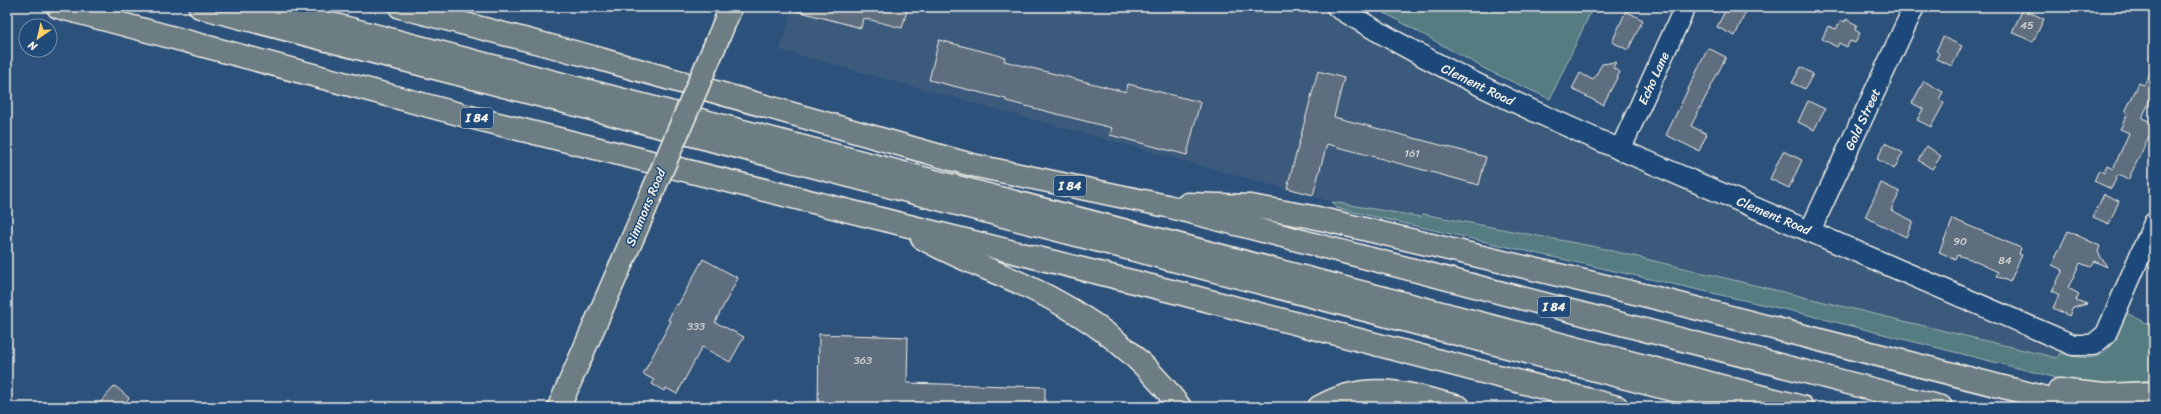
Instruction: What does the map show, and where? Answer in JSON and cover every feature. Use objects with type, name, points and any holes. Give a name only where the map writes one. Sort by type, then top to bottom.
[{"type":"main road","name":"I 84","points":[[58,7],[443,110],[1145,285],[1617,407]]},
{"type":"main road","points":[[200,7],[1738,407]]},
{"type":"main road","points":[[266,7],[818,152],[1802,407]]},
{"type":"main road","name":"I 84","points":[[400,7],[600,59],[972,165],[1168,206],[1941,407]]},
{"type":"main road","name":"Simmons Road","points":[[559,407],[731,7]]},
{"type":"main road","points":[[818,152],[846,151],[972,165]]},
{"type":"main road","points":[[1168,206],[1227,204],[1270,208],[1300,214],[1649,296],[2081,407]]},
{"type":"main road","points":[[897,224],[952,254],[1041,293],[1089,320],[1136,357],[1180,407]]},
{"type":"main road","points":[[1991,384],[2089,394],[2154,393]]},
{"type":"main road","points":[[1319,407],[1344,396],[1372,390],[1405,394],[1459,407]]},
{"type":"street","name":"Clement Road","points":[[1337,7],[1389,39],[1473,82],[1620,150],[2073,345],[2093,345],[2106,334],[2154,224]]},
{"type":"street","name":"Echo Lane","points":[[1620,150],[1685,7]]},
{"type":"street","name":"Gold Street","points":[[1810,231],[1914,7]]},
{"type":"shaded area","points":[[793,7],[1314,7],[1432,74],[2062,350],[2057,358],[1596,247],[1333,202],[780,50]]},
{"type":"green space","points":[[1374,7],[1593,7],[1550,99],[1487,70]]},
{"type":"green space","points":[[1332,202],[1421,217],[1423,214],[1596,247],[2057,358],[2060,353],[2088,358],[2097,356],[2104,352],[2115,338],[2127,313],[2154,327],[2154,380],[2094,385],[2073,382],[1796,312],[1336,208]]},
{"type":"green space","points":[[2154,401],[2154,407],[2130,407],[2130,402]]},
{"type":"building","points":[[798,7],[908,7],[902,28],[863,18],[861,28],[797,11]]},
{"type":"building","points":[[1727,7],[1748,7],[1735,36],[1717,27]]},
{"type":"building","points":[[2023,9],[2044,19],[2033,42],[2012,32]]},
{"type":"building","points":[[1626,11],[1643,20],[1628,50],[1612,42]]},
{"type":"building","points":[[1846,19],[1857,25],[1855,30],[1860,33],[1855,43],[1850,41],[1847,47],[1839,43],[1837,47],[1822,39],[1828,26],[1836,29],[1841,20],[1845,22]]},
{"type":"building","points":[[1943,37],[1962,46],[1952,66],[1936,59],[1939,53],[1936,51]]},
{"type":"building","points":[[939,40],[1005,57],[1004,61],[1126,92],[1128,84],[1200,102],[1187,155],[1110,135],[1112,128],[929,80]]},
{"type":"building","points":[[1708,48],[1726,57],[1691,126],[1707,134],[1699,151],[1666,135]]},
{"type":"building","points":[[1616,62],[1613,68],[1620,72],[1603,105],[1572,89],[1580,73],[1593,80],[1602,64]]},
{"type":"building","points":[[2154,66],[2154,91],[2142,118],[2153,123],[2150,129],[2152,131],[2128,180],[2118,175],[2111,189],[2094,181],[2099,170],[2104,173],[2107,166],[2113,169],[2129,133],[2120,129],[2128,113],[2125,112],[2139,83],[2144,85]]},
{"type":"building","points":[[1801,67],[1813,74],[1805,89],[1792,83]]},
{"type":"building","points":[[1318,71],[1344,78],[1334,117],[1486,157],[1479,185],[1327,144],[1313,195],[1287,188]]},
{"type":"building","points":[[1924,81],[1943,92],[1939,99],[1944,103],[1931,127],[1917,120],[1923,109],[1912,103]]},
{"type":"building","points":[[1808,101],[1825,109],[1814,130],[1798,122]]},
{"type":"building","points":[[1885,143],[1903,153],[1894,169],[1877,159]]},
{"type":"building","points":[[1927,146],[1941,156],[1932,169],[1918,160]]},
{"type":"building","points":[[1783,151],[1802,160],[1789,188],[1770,179]]},
{"type":"building","points":[[1881,183],[1900,192],[1891,210],[1913,221],[1906,237],[1865,217]]},
{"type":"building","points":[[2104,194],[2119,201],[2109,224],[2093,217]]},
{"type":"building","points":[[1953,219],[2021,248],[2019,254],[2022,255],[2010,282],[1996,276],[1998,272],[1970,259],[1957,255],[1955,259],[1939,252]]},
{"type":"building","points":[[2068,231],[2100,246],[2098,252],[2107,267],[2094,261],[2090,267],[2080,263],[2068,288],[2079,294],[2076,300],[2087,304],[2073,308],[2069,316],[2053,308],[2059,295],[2052,291],[2063,270],[2052,265]]},
{"type":"building","points":[[703,259],[738,278],[715,322],[744,337],[730,362],[702,347],[677,394],[666,388],[664,391],[652,384],[654,380],[643,374],[671,321],[668,320],[676,304],[678,305]]},
{"type":"building","points":[[819,334],[908,337],[907,383],[1045,387],[1045,407],[818,407]]},
{"type":"building","points":[[115,386],[129,398],[121,407],[96,407]]}]
